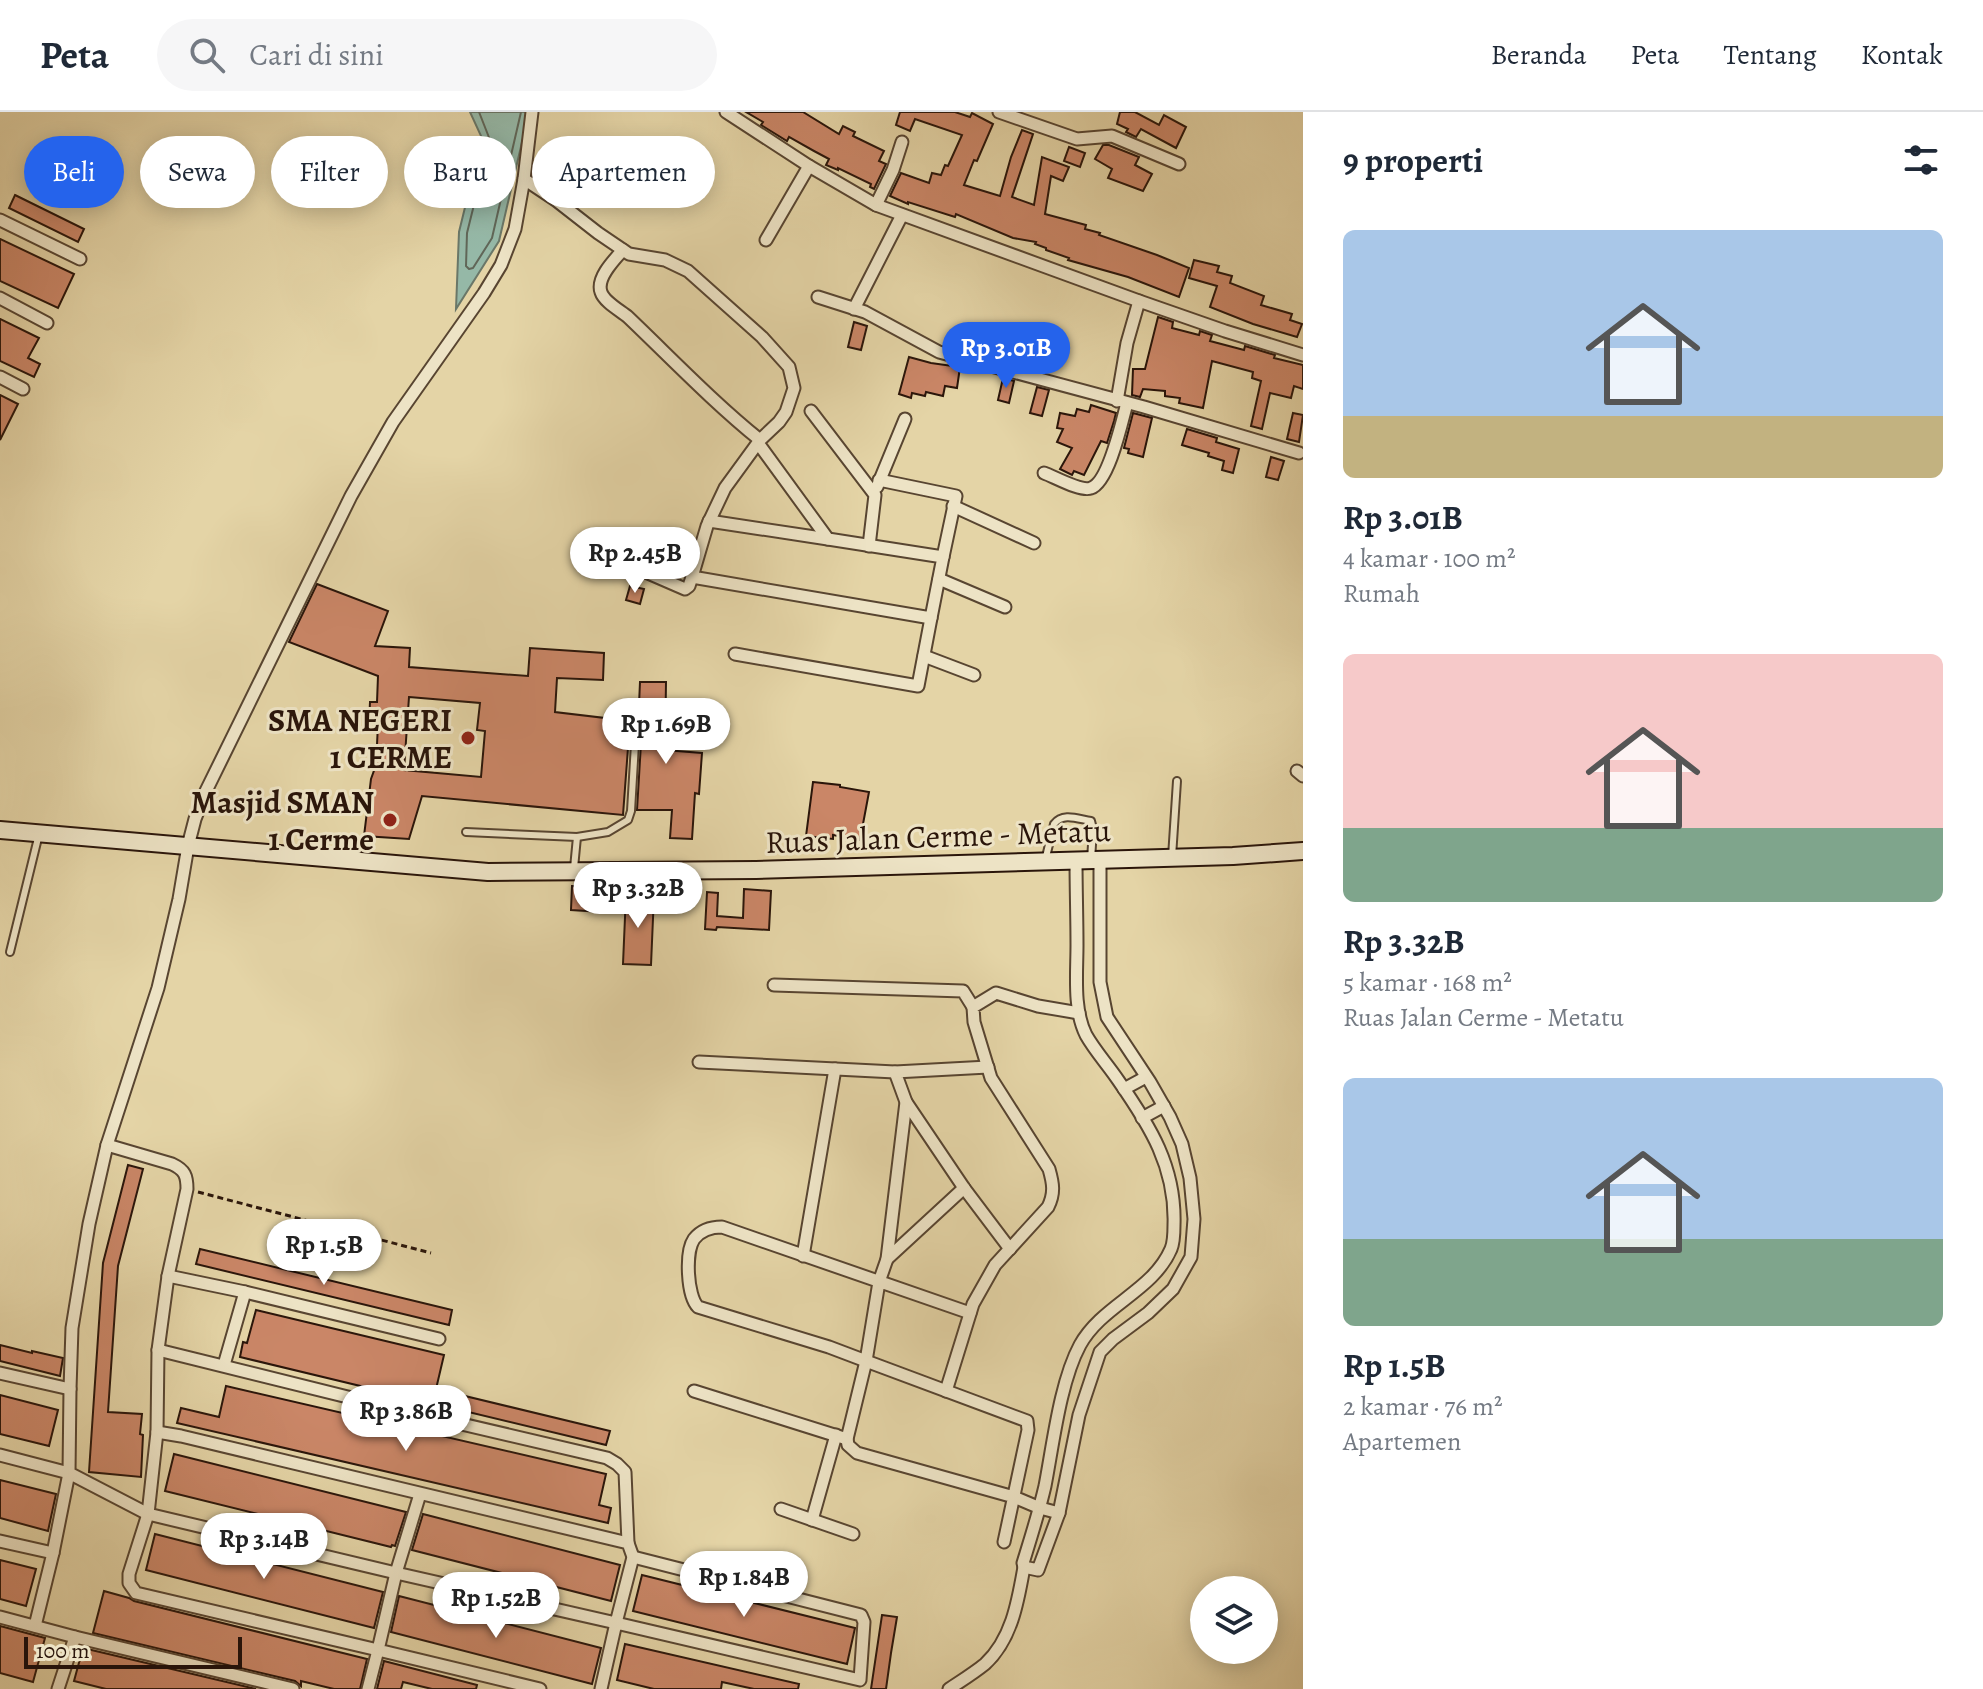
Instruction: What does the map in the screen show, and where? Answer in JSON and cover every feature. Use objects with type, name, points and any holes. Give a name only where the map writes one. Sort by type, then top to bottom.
[{"type":"main road","name":"Ruas Jalan Cerme - Metatu","points":[[0,830],[488,872],[756,870],[1303,851]]},
{"type":"street","points":[[35,1626],[69,1473],[72,1328],[89,1224],[107,1145],[158,988],[195,819],[351,496],[393,422],[501,265],[515,229],[532,112]]},
{"type":"street","points":[[726,112],[876,205],[1139,301],[1303,355]]},
{"type":"street","points":[[999,112],[1077,139],[1112,136],[1179,164]]},
{"type":"street","points":[[876,205],[902,142]]},
{"type":"street","points":[[766,240],[809,166]]},
{"type":"street","points":[[524,179],[629,254],[665,260],[688,271],[762,337],[789,367],[794,388],[779,422],[759,441],[725,488],[709,521],[688,588],[602,553]]},
{"type":"street","points":[[854,309],[902,215]]},
{"type":"street","points":[[0,220],[80,259]]},
{"type":"street","points":[[623,250],[609,265],[602,281],[600,291],[603,296],[759,441],[828,539]]},
{"type":"street","points":[[818,297],[865,312],[939,352],[1299,453]]},
{"type":"street","points":[[0,298],[47,323]]},
{"type":"street","points":[[1044,473],[1089,489],[1095,486],[1113,455],[1127,343],[1139,301]]},
{"type":"street","points":[[0,377],[23,389]]},
{"type":"street","points":[[811,411],[875,495]]},
{"type":"street","points":[[869,546],[879,480],[905,419]]},
{"type":"street","points":[[735,654],[918,686],[956,496],[879,480]]},
{"type":"street","points":[[953,506],[1034,543]]},
{"type":"street","points":[[709,521],[943,557]]},
{"type":"street","points":[[692,577],[931,618]]},
{"type":"street","points":[[939,579],[1005,607]]},
{"type":"street","points":[[924,656],[974,675]]},
{"type":"street","points":[[949,1689],[983,1665],[1002,1641],[1016,1609],[1021,1593],[1023,1563],[1040,1508],[1064,1391],[1080,1345],[1096,1323],[1163,1263],[1173,1246],[1170,1175],[1142,1118],[1086,1034],[1079,1013],[1077,985],[1089,860]]},
{"type":"street","points":[[1024,1567],[1038,1570],[1041,1567],[1059,1513],[1079,1415],[1100,1352],[1173,1289],[1191,1257],[1194,1219],[1190,1178],[1182,1144],[1164,1106],[1107,1017],[1100,982],[1089,860]]},
{"type":"street","points":[[774,985],[963,991],[973,1007],[974,1022],[991,1078],[1049,1169],[1054,1186],[1048,1207],[995,1265],[973,1304],[946,1391]]},
{"type":"street","points":[[973,1007],[996,993],[1038,1006],[1079,1013]]},
{"type":"street","points":[[699,1062],[895,1072],[988,1067]]},
{"type":"street","points":[[803,1256],[835,1069]]},
{"type":"street","points":[[895,1072],[906,1102],[1010,1249]]},
{"type":"street","points":[[1124,1089],[1146,1077]]},
{"type":"street","points":[[812,1520],[866,1361],[879,1282],[887,1259],[906,1102]]},
{"type":"street","points":[[1142,1118],[1164,1106]]},
{"type":"street","points":[[107,1145],[181,1168],[187,1177],[158,1350],[157,1432],[148,1514],[129,1574],[129,1583],[136,1593],[540,1689]]},
{"type":"street","points":[[887,1259],[964,1188]]},
{"type":"street","points":[[970,1313],[722,1227],[711,1227],[695,1237],[690,1245],[690,1291],[698,1307],[829,1347],[1027,1421],[1028,1430],[1004,1542]]},
{"type":"street","points":[[1173,1246],[1191,1257]]},
{"type":"street","points":[[168,1276],[439,1339]]},
{"type":"street","points":[[224,1365],[245,1292]]},
{"type":"street","points":[[158,1350],[607,1458],[617,1464],[625,1472],[628,1543],[633,1557],[601,1689]]},
{"type":"street","points":[[0,1373],[70,1389]]},
{"type":"street","points":[[694,1391],[842,1437],[857,1453],[1014,1497],[1059,1513]]},
{"type":"street","points":[[157,1432],[628,1543]]},
{"type":"street","points":[[0,1455],[69,1473],[148,1514],[616,1623],[860,1684],[864,1622],[861,1615],[633,1557]]},
{"type":"street","points":[[368,1689],[396,1573],[420,1494]]},
{"type":"street","points":[[781,1509],[853,1534]]},
{"type":"street","points":[[0,1541],[53,1553]]},
{"type":"street","points":[[0,1617],[293,1689]]},
{"type":"street","points":[[58,1689],[75,1637]]},
{"type":"lane","points":[[466,832],[577,837],[608,832],[628,820],[637,710]]},
{"type":"lane","points":[[1172,857],[1177,781]]},
{"type":"lane","points":[[1045,861],[1054,824],[1064,817],[1091,821],[1093,829],[1089,860]]},
{"type":"lane","points":[[10,952],[39,834]]},
{"type":"lane","points":[[573,871],[577,837]]},
{"type":"path","points":[[187,1189],[431,1253]]},
{"type":"water","points":[[470,112],[529,112],[516,168],[516,136],[481,136]]},
{"type":"water","points":[[465,208],[507,208],[499,241],[456,309],[459,232]]},
{"type":"building","points":[[746,112],[803,112],[839,134],[843,126],[855,132],[853,136],[884,151],[879,161],[886,164],[874,189],[870,187],[871,184],[826,165],[829,159],[789,137],[787,141]]},
{"type":"building","points":[[900,112],[955,112],[970,117],[972,113],[993,124],[964,185],[1000,196],[1022,130],[1033,134],[1012,197],[1034,205],[1042,157],[1069,167],[1063,181],[1051,176],[1045,214],[1086,225],[1085,229],[1099,235],[1189,268],[1179,297],[1128,277],[1068,260],[1036,242],[1013,238],[956,214],[955,217],[890,196],[901,173],[929,183],[932,173],[941,175],[962,135],[915,119],[910,131],[896,125]]},
{"type":"building","points":[[1120,112],[1135,112],[1159,125],[1164,115],[1186,127],[1176,148],[1141,129],[1136,137],[1126,132],[1128,129],[1117,124]]},
{"type":"building","points":[[1103,145],[1139,157],[1135,165],[1152,174],[1143,191],[1108,178],[1112,169],[1095,159]]},
{"type":"building","points":[[1069,147],[1085,153],[1080,167],[1064,161]]},
{"type":"building","points":[[15,195],[24,199],[24,208],[41,208],[84,229],[78,242],[9,208]]},
{"type":"building","points":[[0,239],[74,274],[58,308],[0,281]]},
{"type":"building","points":[[1194,260],[1219,266],[1217,272],[1232,276],[1230,283],[1264,296],[1261,305],[1292,314],[1290,320],[1302,324],[1297,337],[1210,307],[1217,286],[1189,278]]},
{"type":"building","points":[[1158,317],[1173,322],[1172,328],[1212,335],[1210,341],[1244,350],[1245,346],[1303,365],[1303,389],[1294,386],[1291,398],[1270,393],[1262,429],[1251,426],[1261,381],[1252,378],[1253,372],[1212,361],[1203,408],[1179,403],[1180,398],[1165,396],[1165,391],[1143,389],[1140,397],[1132,395],[1133,369],[1145,369]]},
{"type":"building","points":[[0,319],[39,338],[28,358],[40,364],[34,377],[0,361]]},
{"type":"building","points":[[854,322],[867,326],[861,350],[848,347]]},
{"type":"building","points":[[909,357],[960,367],[957,388],[945,386],[943,396],[926,392],[925,396],[912,393],[911,398],[899,394]]},
{"type":"building","points":[[1003,378],[1014,381],[1009,403],[998,400]]},
{"type":"building","points":[[1037,387],[1049,390],[1042,416],[1030,413]]},
{"type":"building","points":[[0,395],[18,404],[0,440]]},
{"type":"building","points":[[1091,405],[1116,413],[1114,421],[1107,443],[1101,441],[1084,475],[1074,471],[1072,475],[1060,469],[1072,448],[1057,442],[1063,429],[1057,428],[1060,413],[1075,416],[1077,409],[1089,412]]},
{"type":"building","points":[[1133,413],[1152,418],[1143,457],[1128,453],[1129,449],[1124,448]]},
{"type":"building","points":[[1293,413],[1303,415],[1299,442],[1287,439]]},
{"type":"building","points":[[1187,429],[1239,449],[1233,473],[1222,470],[1224,461],[1182,445]]},
{"type":"building","points":[[1271,457],[1284,461],[1278,480],[1266,477]]},
{"type":"building","points":[[317,584],[388,611],[375,646],[410,648],[409,667],[528,676],[530,648],[604,653],[603,680],[557,678],[555,712],[630,721],[623,815],[422,796],[409,839],[364,836],[371,779],[376,765],[378,724],[369,723],[370,702],[377,702],[378,676],[289,642]],"holes":[[[409,697],[480,703],[477,730],[485,731],[481,777],[404,770]]]},
{"type":"building","points":[[630,586],[644,589],[640,604],[626,600]]},
{"type":"building","points":[[640,682],[666,682],[665,750],[702,753],[692,839],[670,838],[672,810],[637,810],[643,710],[639,705]]},
{"type":"building","points":[[813,782],[869,792],[860,840],[833,835],[833,839],[806,836]]},
{"type":"building","points":[[572,886],[603,888],[602,912],[571,910]]},
{"type":"building","points":[[662,888],[681,889],[680,903],[661,902]]},
{"type":"building","points":[[744,889],[771,891],[769,930],[705,929],[707,892],[718,893],[717,916],[743,918]]},
{"type":"building","points":[[626,894],[654,895],[651,965],[623,964]]},
{"type":"building","points":[[128,1165],[143,1169],[118,1266],[108,1412],[142,1414],[141,1477],[89,1472],[103,1263]]},
{"type":"building","points":[[200,1249],[452,1310],[449,1325],[196,1264]]},
{"type":"building","points":[[256,1310],[444,1355],[436,1389],[610,1431],[606,1445],[240,1357]]},
{"type":"building","points":[[0,1345],[63,1358],[60,1376],[0,1361]]},
{"type":"building","points":[[226,1386],[606,1474],[599,1505],[611,1508],[608,1523],[177,1423],[181,1408],[219,1417]]},
{"type":"building","points":[[0,1395],[58,1410],[49,1446],[0,1434]]},
{"type":"building","points":[[174,1454],[406,1512],[395,1546],[165,1491]]},
{"type":"building","points":[[0,1480],[56,1494],[48,1531],[0,1518]]},
{"type":"building","points":[[423,1514],[620,1565],[611,1601],[412,1550]]},
{"type":"building","points":[[155,1534],[383,1592],[374,1628],[146,1570]]},
{"type":"building","points":[[0,1560],[36,1569],[26,1606],[0,1599]]},
{"type":"building","points":[[642,1575],[855,1628],[847,1664],[633,1611]]},
{"type":"building","points":[[104,1591],[367,1659],[360,1689],[334,1689],[301,1681],[301,1686],[295,1681],[93,1633]]},
{"type":"building","points":[[399,1596],[601,1648],[592,1684],[391,1632]]},
{"type":"building","points":[[882,1615],[897,1617],[886,1689],[871,1689]]},
{"type":"building","points":[[0,1626],[45,1638],[33,1682],[0,1673]]},
{"type":"building","points":[[625,1644],[799,1684],[798,1689],[754,1689],[722,1682],[721,1689],[654,1689],[617,1680]]},
{"type":"building","points":[[83,1648],[256,1689],[106,1689],[74,1681]]},
{"type":"building","points":[[384,1661],[477,1685],[476,1689],[432,1689],[403,1682],[401,1689],[377,1689]]},
{"type":"place","name":"SMA NEGERI 1 CERME","points":[[468,738]]},
{"type":"place","name":"Masjid SMAN 1 Cerme","points":[[390,820]]}]
